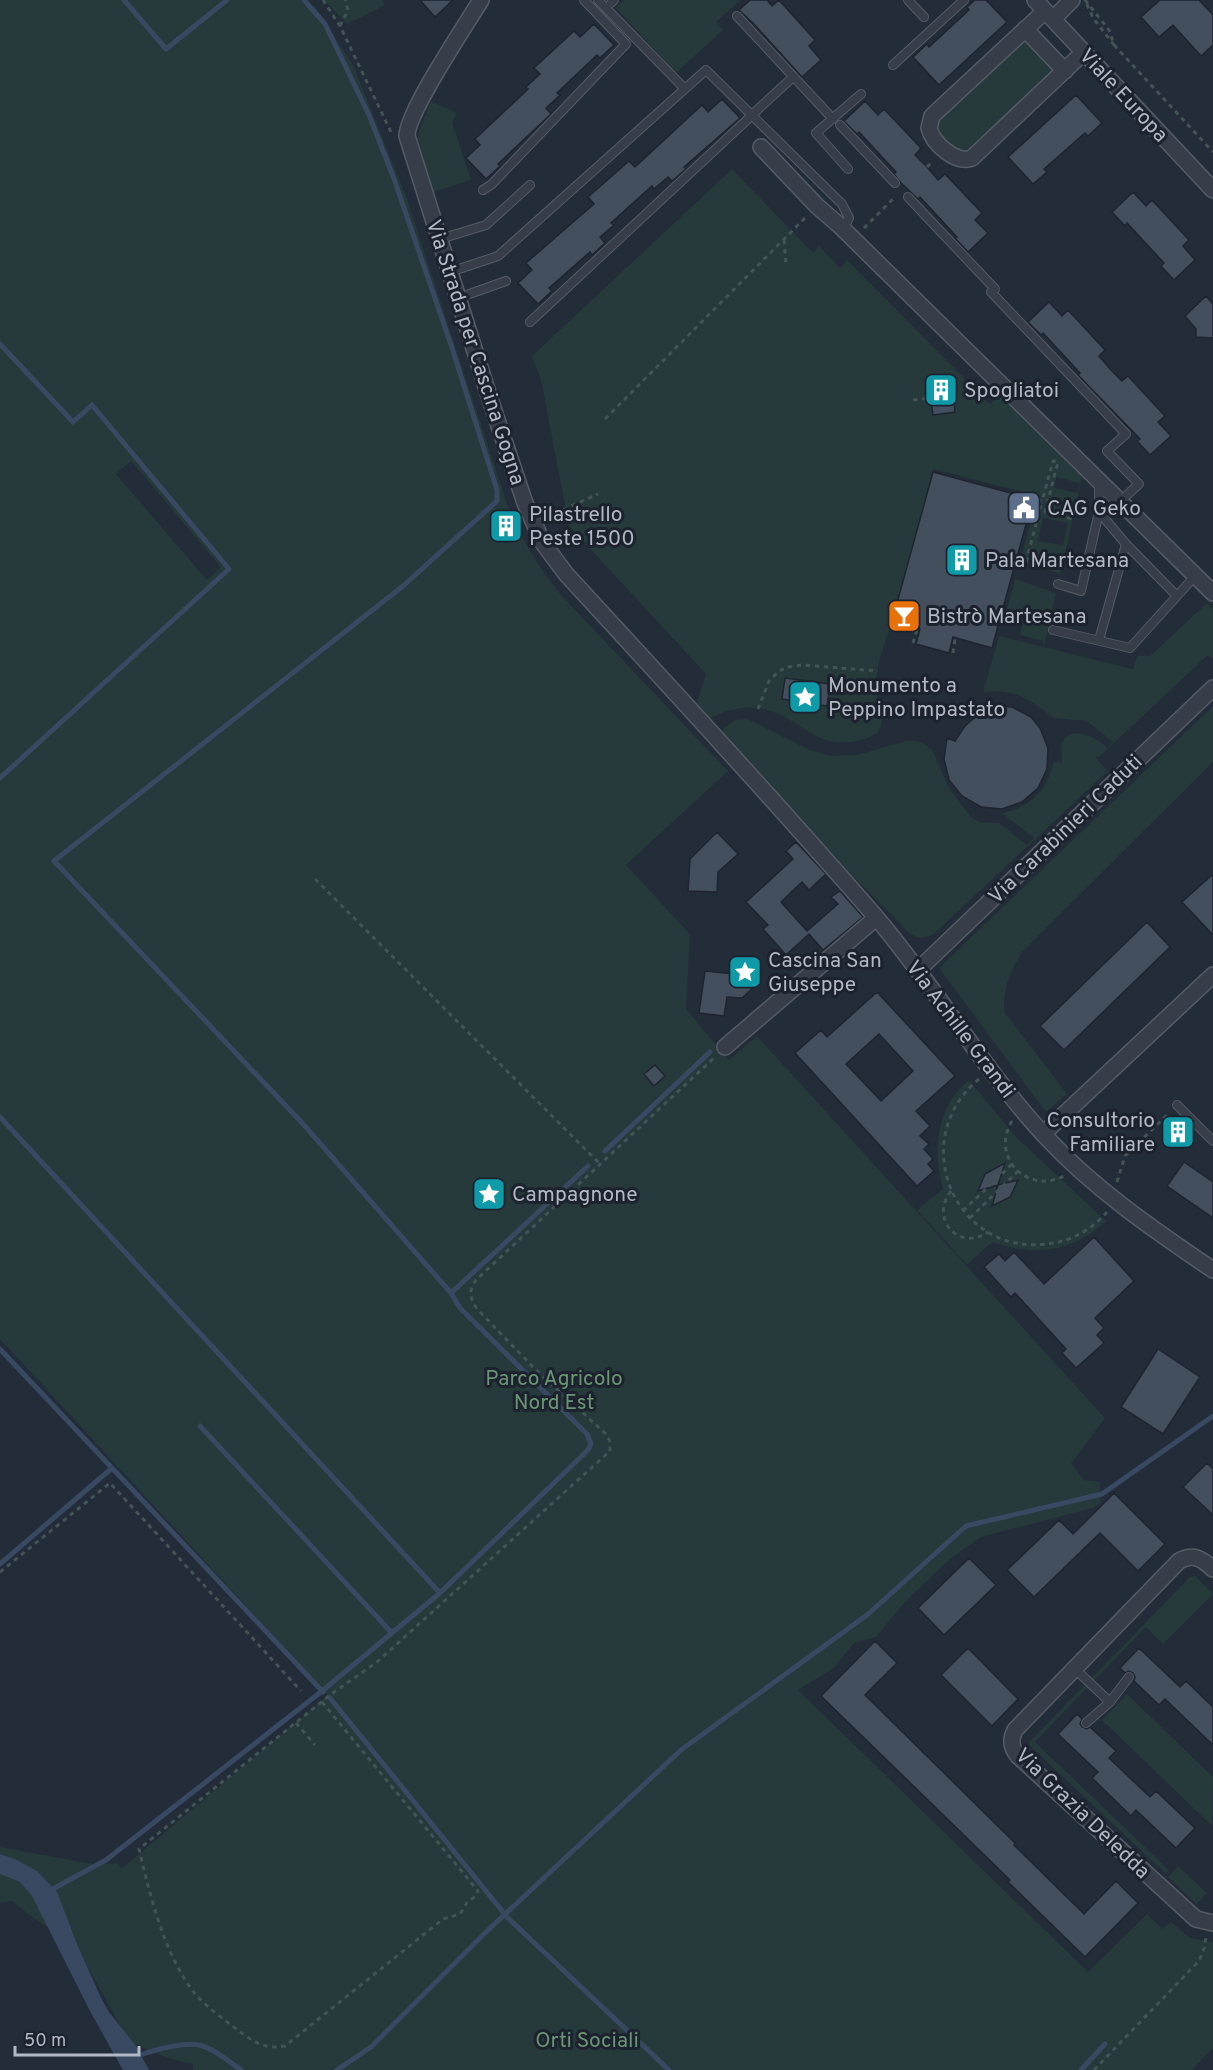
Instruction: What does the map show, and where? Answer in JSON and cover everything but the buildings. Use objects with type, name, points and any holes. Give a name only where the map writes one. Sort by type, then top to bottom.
[{"type":"street","name":"Via Strada per Cascina Gogna","points":[[481,0],[426,90],[407,133],[489,396],[525,503],[543,543],[566,574],[735,759]]},
{"type":"street","points":[[1072,0],[1045,10],[932,116],[928,129],[934,140],[957,159],[972,158],[1084,52]]},
{"type":"street","name":"Viale Europa","points":[[1045,10],[1213,190]]},
{"type":"street","points":[[1025,29],[1065,71]]},
{"type":"street","points":[[760,147],[817,206],[1213,593]]},
{"type":"street","name":"Via Carabinieri Caduti","points":[[918,970],[1213,688]]},
{"type":"street","name":"Via Achille Grandi","points":[[735,759],[876,918],[918,970],[1017,1104],[1043,1134],[1066,1158],[1109,1195],[1213,1270]]},
{"type":"street","points":[[725,1047],[876,918]]},
{"type":"street","points":[[1043,1134],[1213,975]]},
{"type":"street","name":"Via Grazia Deledda","points":[[1211,1923],[1196,1919],[1014,1752],[1012,1739],[1015,1730],[1182,1559],[1191,1556],[1198,1557],[1213,1569]]},
{"type":"lane","points":[[483,190],[492,184],[626,44],[584,0]]},
{"type":"lane","points":[[598,0],[685,89]]},
{"type":"lane","points":[[908,0],[924,17]]},
{"type":"lane","points":[[893,65],[964,0]]},
{"type":"lane","points":[[737,16],[833,119]]},
{"type":"lane","points":[[450,272],[498,256],[706,70],[842,204],[849,218],[848,234]]},
{"type":"lane","points":[[755,112],[793,77]]},
{"type":"lane","points":[[848,169],[816,133],[861,94]]},
{"type":"lane","points":[[530,322],[748,119]]},
{"type":"lane","points":[[840,125],[895,183]]},
{"type":"lane","points":[[440,239],[486,225],[531,185]]},
{"type":"lane","points":[[908,196],[995,289],[991,292],[1126,434],[1107,451],[1139,484],[1128,495]]},
{"type":"lane","points":[[458,298],[506,281]]},
{"type":"lane","points":[[1058,584],[1081,591],[1100,512],[1099,482]]},
{"type":"lane","points":[[1100,512],[1126,544],[1177,596]]},
{"type":"lane","points":[[1099,640],[1126,544]]},
{"type":"lane","points":[[1053,630],[1130,648],[1195,576]]},
{"type":"lane","points":[[1177,1105],[1213,1141]]},
{"type":"lane","points":[[1075,1669],[1110,1702]]},
{"type":"lane","points":[[1086,1723],[1110,1702],[1129,1677]]},
{"type":"path","points":[[322,0],[340,26],[393,137],[409,144]]},
{"type":"path","points":[[340,26],[348,10],[345,0]]},
{"type":"path","points":[[1085,0],[1093,18],[1114,45],[1213,152]]},
{"type":"path","points":[[848,234],[898,195]]},
{"type":"path","points":[[606,419],[817,206]]},
{"type":"path","points":[[784,240],[786,264]]},
{"type":"path","points":[[913,400],[930,398]]},
{"type":"path","points":[[1026,562],[1053,461],[1058,462],[1045,512],[1073,519]]},
{"type":"path","points":[[533,523],[598,494]]},
{"type":"path","points":[[1037,500],[1042,501]]},
{"type":"path","points":[[913,643],[917,629],[920,628]]},
{"type":"path","points":[[953,637],[956,639],[953,653]]},
{"type":"path","points":[[758,709],[769,681],[779,671],[788,667],[802,665],[878,671]]},
{"type":"path","points":[[315,879],[600,1164]]},
{"type":"path","points":[[322,1702],[478,1891],[476,1897],[468,1901],[460,1914],[443,1919],[285,2046],[274,2048],[256,2044],[230,2024],[198,1996],[185,1979],[166,1938],[139,1849],[322,1702],[377,1662],[610,1451],[607,1435],[535,1369],[477,1309],[470,1293],[476,1280],[725,1047]]},
{"type":"path","points":[[981,1077],[957,1103],[945,1131],[943,1161],[951,1191],[970,1218],[988,1232],[1002,1239],[1037,1245],[1057,1243],[1076,1236],[1089,1228],[1108,1210]]},
{"type":"path","points":[[1108,1177],[1116,1184],[1125,1156],[1177,1105]]},
{"type":"path","points":[[1013,1120],[1005,1144],[1012,1164],[1018,1171],[1031,1179],[1043,1181],[1055,1180],[1066,1175]]},
{"type":"path","points":[[963,1210],[1012,1164]]},
{"type":"path","points":[[970,1218],[1018,1171]]},
{"type":"path","points":[[951,1191],[945,1199],[943,1209],[944,1219],[949,1228],[966,1238],[979,1237],[988,1232]]},
{"type":"path","points":[[0,1572],[110,1483],[301,1691]]},
{"type":"path","points":[[296,1723],[315,1745]]},
{"type":"path","points":[[1094,2070],[1199,1961],[1211,1923]]},
{"type":"green space","name":"Parco Agricolo Nord Est","points":[[0,0],[305,0],[316,8],[353,65],[406,196],[507,504],[524,540],[562,596],[728,771],[626,865],[690,934],[686,1009],[729,1060],[757,1036],[1105,1418],[1071,1464],[1084,1480],[1100,1482],[1101,1503],[1093,1508],[981,1537],[951,1558],[904,1603],[876,1637],[854,1643],[834,1668],[798,1690],[1088,1972],[1147,1914],[1162,1929],[1171,1922],[1190,1938],[1213,1942],[1213,2048],[1192,2070],[193,2070],[193,2064],[168,2058],[129,2042],[77,1947],[12,1901],[0,1903],[0,1847],[93,1864],[118,1863],[121,1869],[328,1695],[0,1339]],"holes":[[[131,461],[221,567],[207,580],[116,474]]]},
{"type":"green space","points":[[324,0],[382,0],[385,5],[347,24]]},
{"type":"green space","points":[[624,0],[740,0],[716,22],[723,30],[676,73],[616,8]]},
{"type":"green space","points":[[1027,42],[1052,68],[1050,75],[968,153],[959,155],[936,135],[937,121],[1020,44]]},
{"type":"green space","points":[[431,101],[457,113],[452,122],[471,180],[433,192],[418,138]]},
{"type":"green space","points":[[732,169],[813,253],[819,246],[840,268],[847,260],[990,404],[1004,391],[1083,473],[1044,647],[1133,669],[1137,656],[1150,656],[1207,603],[1213,610],[1213,659],[1208,655],[1100,756],[1096,758],[1108,771],[935,933],[925,938],[916,937],[909,933],[849,872],[721,730],[735,720],[748,719],[810,750],[830,756],[857,755],[906,741],[925,744],[932,750],[949,788],[971,817],[982,823],[999,823],[1027,845],[1034,838],[1002,813],[1021,807],[1036,796],[1047,781],[1053,762],[1062,763],[1062,744],[1069,735],[1080,733],[1086,735],[1107,748],[1113,742],[1087,721],[1054,718],[1016,694],[998,691],[983,692],[999,636],[1043,647],[1044,641],[1020,635],[1025,618],[1006,613],[1015,579],[1056,593],[1060,574],[1020,560],[1038,496],[933,469],[933,472],[1033,499],[992,648],[953,637],[949,653],[916,644],[919,629],[892,621],[877,672],[876,693],[882,723],[875,734],[861,740],[832,741],[820,738],[777,713],[757,708],[737,709],[711,718],[717,726],[697,703],[706,674],[569,526],[541,380],[532,356]],"holes":[[[1056,477],[1080,483],[1077,493],[1054,488]],[[1043,518],[1068,523],[1063,545],[1038,541]],[[785,678],[830,684],[827,705],[782,699]]]},
{"type":"green space","points":[[1213,706],[1213,762],[1022,952],[1011,974],[1004,997],[1005,1013],[1067,1094],[1046,1112],[939,968]]},
{"type":"green space","points":[[969,1080],[1017,1138],[1106,1221],[1081,1239],[1053,1249],[1023,1249],[992,1242],[967,1265],[917,1210],[943,1189],[938,1160],[939,1130],[949,1103]]},
{"type":"green space","points":[[1195,1576],[1213,1594],[1163,1644],[1146,1627],[1035,1742],[1169,1870],[1166,1874],[1029,1745],[1029,1742],[1190,1577]]},
{"type":"green space","points":[[1127,1694],[1213,1777],[1212,1826],[1102,1720]]},
{"type":"green space","points":[[1178,1866],[1207,1893],[1196,1904],[1168,1877]]},
{"type":"water","points":[[0,1854],[37,1871],[57,1892],[102,2000],[136,2046],[149,2070],[123,2070],[91,2013],[32,1896],[20,1882],[0,1874]]},
{"type":"waterway","points":[[124,0],[166,49],[227,0]]},
{"type":"waterway","points":[[49,1891],[106,1860],[322,1691],[440,1593],[588,1450],[591,1444],[587,1434],[460,1308],[451,1293],[304,1125],[54,861],[403,586],[497,501],[497,490],[451,345],[393,176],[369,115],[325,24],[304,0]]},
{"type":"waterway","points":[[0,344],[73,422],[92,405],[229,569],[0,778]]},
{"type":"waterway","points":[[605,1151],[710,1052]]},
{"type":"waterway","points":[[0,1117],[440,1593]]},
{"type":"waterway","points":[[451,1293],[588,1166]]},
{"type":"waterway","points":[[0,1349],[323,1692]]},
{"type":"waterway","points":[[337,2070],[371,2047],[488,1930],[681,1750],[867,1615],[966,1526],[1102,1494],[1213,1416]]},
{"type":"waterway","points":[[200,1426],[392,1633]]},
{"type":"waterway","points":[[0,1564],[112,1468]]},
{"type":"waterway","points":[[330,1698],[507,1917],[669,2070]]},
{"type":"waterway","points":[[137,2056],[192,2044],[216,2052],[241,2070]]},
{"type":"waterway","points":[[1081,2070],[1105,2044]]},
{"type":"place","name":"Spogliatoi","points":[[941,390]]},
{"type":"place","name":"CAG Geko","points":[[1024,508]]},
{"type":"place","name":"Pilastrello Peste 1500","points":[[506,526]]},
{"type":"place","name":"Pala Martesana","points":[[962,560]]},
{"type":"place","name":"Bistrò Martesana","points":[[904,616]]},
{"type":"place","name":"Monumento a Peppino Impastato","points":[[805,697]]},
{"type":"place","name":"Cascina San Giuseppe","points":[[745,972]]},
{"type":"place","name":"Consultorio Familiare","points":[[1178,1132]]},
{"type":"place","name":"Campagnone","points":[[489,1194]]},
{"type":"park label","name":"Orti Sociali","points":[[587,2040]]}]
